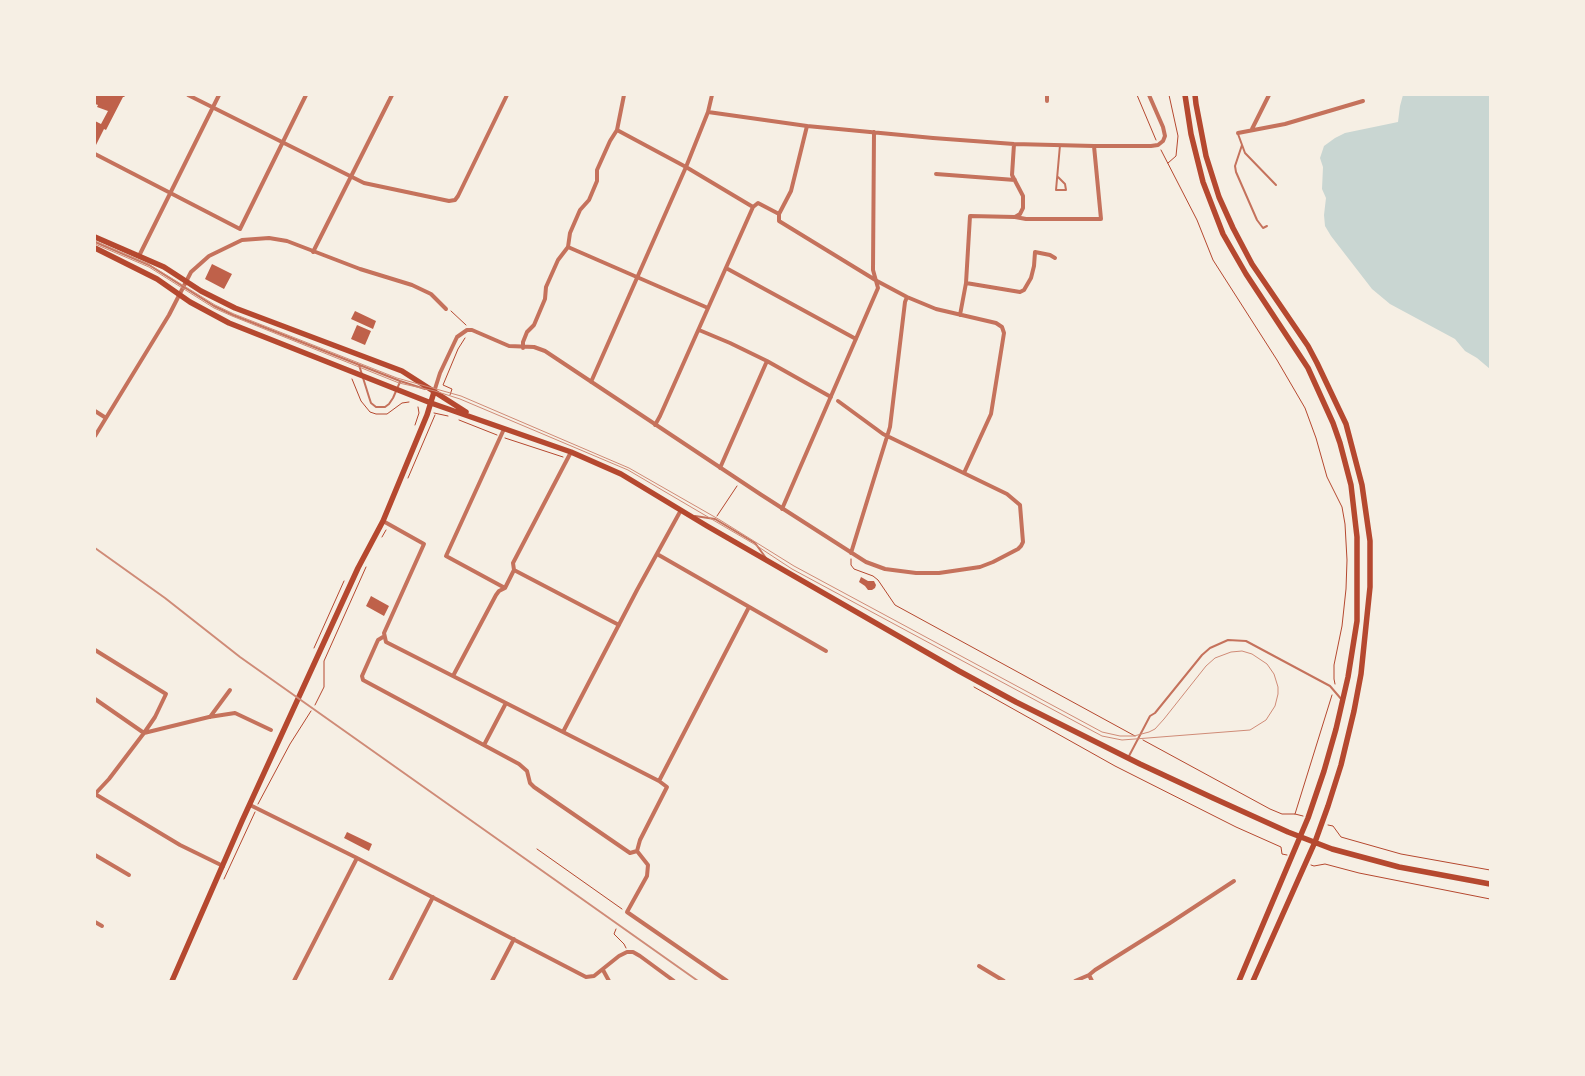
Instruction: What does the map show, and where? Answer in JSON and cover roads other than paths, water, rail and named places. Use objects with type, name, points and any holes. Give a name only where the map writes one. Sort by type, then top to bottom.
[{"type":"main road","points":[[1185,95],[1197,163],[1220,227],[1242,268],[1308,368],[1333,423],[1345,460],[1356,515],[1358,552],[1357,621],[1342,700],[1324,771],[1308,818],[1239,981]]},
{"type":"main road","points":[[1196,95],[1206,156],[1224,208],[1242,246],[1308,346],[1326,379],[1348,432],[1364,492],[1370,541],[1368,614],[1362,666],[1354,711],[1342,760],[1315,842],[1253,981]]},
{"type":"main road","points":[[95,237],[164,267],[185,284],[235,308],[402,371],[474,417]]},
{"type":"main road","points":[[95,248],[157,279],[229,324],[431,403],[571,452],[621,474],[690,516],[959,671],[1016,702],[1171,779],[1315,842],[1374,861],[1490,884]]},
{"type":"main road","points":[[172,981],[223,866],[253,807],[358,568],[386,522],[434,392]]},
{"type":"street","points":[[188,95],[364,183],[449,201],[455,200],[458,196],[507,95]]},
{"type":"street","points":[[139,256],[219,95]]},
{"type":"street","points":[[242,240],[240,229],[306,95]]},
{"type":"street","points":[[313,252],[392,95]]},
{"type":"street","points":[[523,348],[526,335],[534,325],[545,299],[546,287],[558,260],[568,247],[570,233],[580,210],[589,200],[597,181],[597,170],[617,130],[624,95]]},
{"type":"street","points":[[591,382],[686,167],[708,112],[712,95]]},
{"type":"street","points":[[1047,95],[1047,101]]},
{"type":"street","points":[[708,112],[806,126],[933,138],[1014,144],[1151,146],[1163,141],[1165,136],[1150,95]]},
{"type":"street","points":[[1252,129],[1269,95]]},
{"type":"street","points":[[1238,133],[1285,124],[1363,101]]},
{"type":"street","points":[[806,126],[791,191],[779,214],[779,222],[877,281],[908,297],[936,309],[996,323],[1002,327],[1004,333],[991,414],[964,473]]},
{"type":"street","points":[[617,130],[686,167],[752,207]]},
{"type":"street","points":[[782,509],[878,288],[873,270],[874,132]]},
{"type":"street","points":[[1014,144],[1012,174],[1023,196],[1023,208],[1020,214],[1015,217]]},
{"type":"street","points":[[960,316],[966,283],[970,216],[1026,219],[1101,219],[1094,146]]},
{"type":"street","points":[[95,154],[240,229]]},
{"type":"street","points":[[936,174],[1015,180]]},
{"type":"street","points":[[655,425],[699,330],[752,207],[758,203],[779,214]]},
{"type":"street","points":[[95,436],[192,272],[208,256],[242,240],[278,239],[360,269],[412,285],[431,294],[446,310]]},
{"type":"street","points":[[568,247],[708,308]]},
{"type":"street","points":[[966,283],[1020,292],[1024,290],[1031,278],[1035,252],[1055,258]]},
{"type":"street","points":[[726,268],[856,339]]},
{"type":"street","points":[[851,554],[888,436],[908,297]]},
{"type":"street","points":[[434,392],[440,373],[457,337],[467,330],[472,330],[503,344],[523,348],[534,347],[545,351],[782,509],[866,562],[885,569],[916,573],[939,573],[980,566],[993,562],[1018,549],[1023,542],[1020,505],[1007,494],[888,436],[838,401]]},
{"type":"street","points":[[699,330],[767,361],[832,397]]},
{"type":"street","points":[[720,468],[767,361]]},
{"type":"street","points":[[95,411],[106,418]]},
{"type":"street","points":[[504,429],[446,556],[505,588]]},
{"type":"street","points":[[453,676],[496,595],[505,588],[514,570],[513,562],[571,452]]},
{"type":"street","points":[[563,732],[681,510]]},
{"type":"street","points":[[386,522],[424,544],[383,637],[378,640],[362,676],[363,680],[519,764],[527,771],[530,783],[534,787],[630,853],[637,851]]},
{"type":"street","points":[[657,554],[826,651]]},
{"type":"street","points":[[514,570],[619,625]]},
{"type":"street","points":[[659,781],[748,607]]},
{"type":"street","points":[[383,637],[386,642],[659,781],[667,787],[640,840],[637,851]]},
{"type":"street","points":[[95,650],[166,694],[155,717],[144,733],[109,779],[95,794],[179,844],[223,866]]},
{"type":"street","points":[[210,717],[230,690]]},
{"type":"street","points":[[95,699],[144,733],[235,713],[271,730]]},
{"type":"street","points":[[484,745],[506,703]]},
{"type":"street","points":[[253,807],[433,897],[586,977],[592,977],[603,970],[618,956],[627,952],[633,952],[674,981]]},
{"type":"street","points":[[637,851],[648,865],[647,876],[627,912],[727,981]]},
{"type":"street","points":[[95,855],[129,875]]},
{"type":"street","points":[[294,981],[356,858]]},
{"type":"street","points":[[1076,981],[1089,975],[1234,881]]},
{"type":"street","points":[[390,981],[433,897]]},
{"type":"street","points":[[95,922],[102,926]]},
{"type":"street","points":[[492,981],[514,939]]},
{"type":"street","points":[[979,966],[1004,981]]},
{"type":"street","points":[[603,970],[609,981]]},
{"type":"street","points":[[1089,975],[1092,981]]},
{"type":"lane","points":[[1238,133],[1245,153],[1276,185]]},
{"type":"lane","points":[[1058,177],[1065,184],[1066,190],[1056,190],[1060,145]]},
{"type":"lane","points":[[1242,145],[1235,166],[1236,172],[1256,220],[1263,228],[1267,226]]},
{"type":"lane","points":[[95,242],[150,266],[185,284],[214,306],[233,315],[400,381],[434,392]]},
{"type":"lane","points":[[359,365],[368,397],[376,407],[385,407],[389,404],[394,398],[400,381]]},
{"type":"lane","points":[[690,516],[715,519],[755,543],[769,562]]},
{"type":"lane","points":[[1128,758],[1150,716],[1210,648],[1219,643],[1236,640],[1246,641],[1330,686],[1342,700]]},
{"type":"tram line","points":[[95,241],[150,265],[215,305],[234,314],[397,378],[461,396],[629,468],[720,520],[794,566],[1102,732],[1120,736],[1134,736],[1155,729],[1206,666],[1215,658],[1231,652],[1242,651],[1252,654],[1267,664],[1274,674],[1278,687],[1275,706],[1266,720],[1250,730],[1122,740],[1102,736],[792,569],[754,544],[628,470],[460,399],[399,383],[232,316],[214,308],[149,267],[95,244]]},
{"type":"railway","points":[[95,548],[165,598],[240,657],[698,981]]}]
